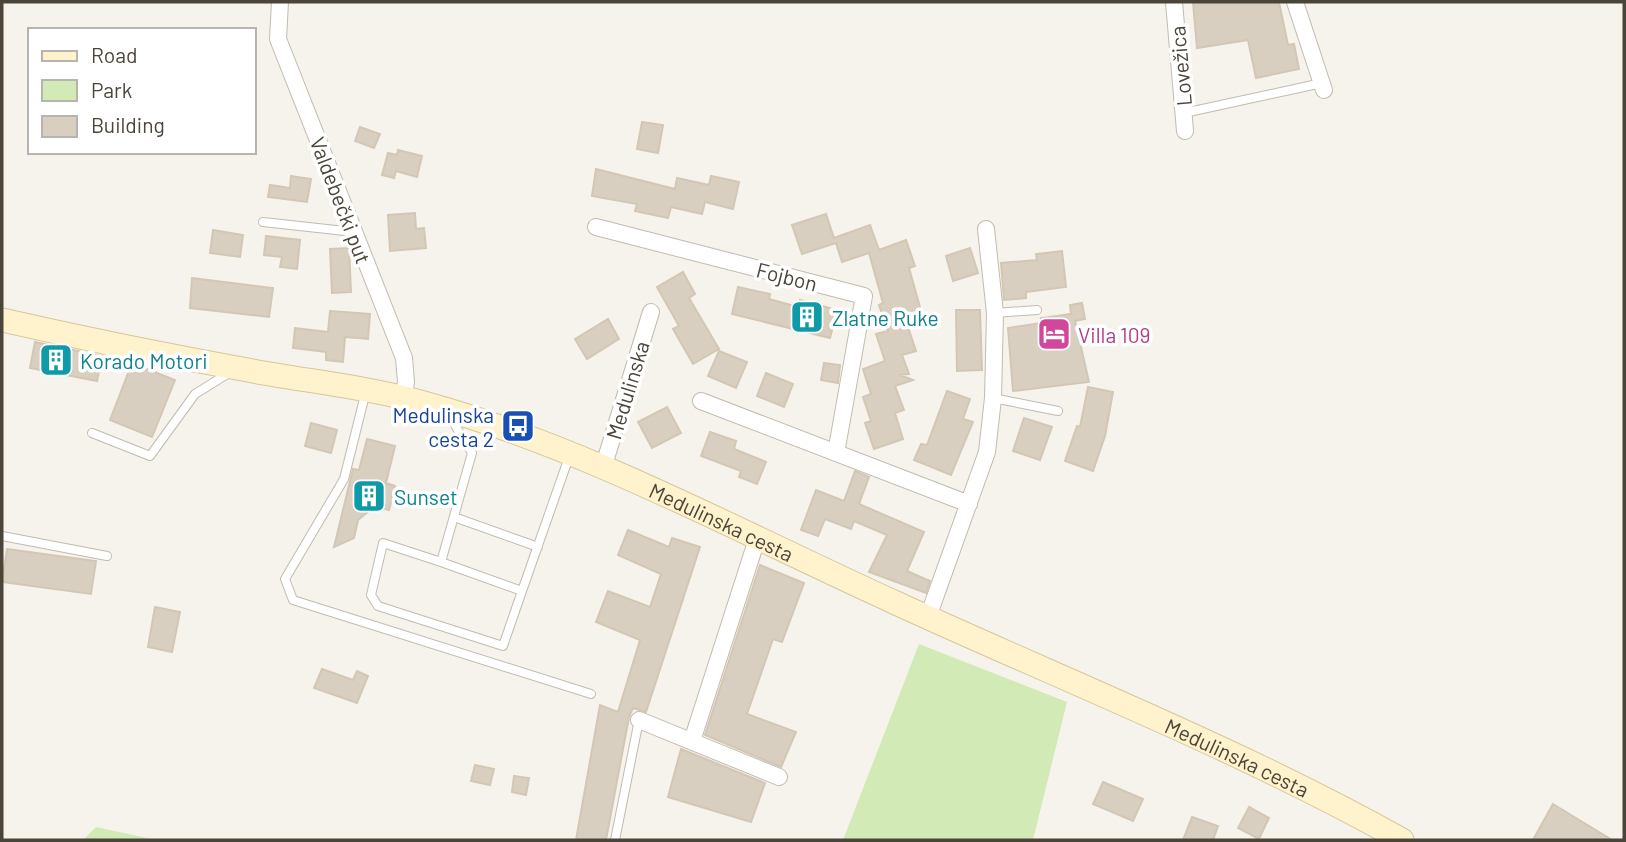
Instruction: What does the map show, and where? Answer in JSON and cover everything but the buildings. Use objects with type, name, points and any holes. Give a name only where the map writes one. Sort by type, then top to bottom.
[{"type":"main road","name":"Medulinska cesta","points":[[2,320],[236,368],[403,398],[445,409],[570,455],[1198,736],[1279,774],[1402,840]]},
{"type":"street","name":"Valdebečki put","points":[[280,2],[278,39],[404,358],[407,382],[403,398]]},
{"type":"street","name":"Lovežica","points":[[1174,2],[1185,131]]},
{"type":"street","points":[[1295,2],[1323,86]]},
{"type":"street","name":"Fojbon","points":[[596,227],[864,296],[836,453]]},
{"type":"street","points":[[928,617],[987,452],[993,398],[995,313],[986,229]]},
{"type":"street","name":"Medulinska","points":[[603,468],[651,312]]},
{"type":"street","points":[[701,401],[969,504]]},
{"type":"street","points":[[692,741],[757,539]]},
{"type":"street","points":[[639,720],[779,776]]},
{"type":"lane","points":[[1184,113],[1323,86]]},
{"type":"lane","points":[[263,222],[354,232]]},
{"type":"lane","points":[[995,313],[1037,310]]},
{"type":"lane","points":[[92,433],[150,456],[195,394],[236,368]]},
{"type":"lane","points":[[366,391],[344,479],[285,579],[293,600],[591,694]]},
{"type":"lane","points":[[993,398],[1058,411]]},
{"type":"lane","points":[[441,562],[472,453],[445,409]]},
{"type":"lane","points":[[522,591],[383,543],[370,595],[378,606],[503,646],[570,455]]},
{"type":"lane","points":[[454,517],[538,547]]},
{"type":"lane","points":[[2,536],[107,556]]},
{"type":"lane","points":[[615,840],[639,720]]},
{"type":"green space","points":[[919,644],[1067,702],[1033,840],[843,840]]},
{"type":"green space","points":[[96,827],[156,840],[83,840]]},
{"type":"place","name":"Zlatne Ruke","points":[[807,317]]},
{"type":"place","name":"Villa 109","points":[[1054,334]]},
{"type":"place","name":"Korado Motori","points":[[56,360]]},
{"type":"place","name":"Medulinska cesta 2","points":[[518,426]]},
{"type":"place","name":"Sunset","points":[[369,496]]}]
